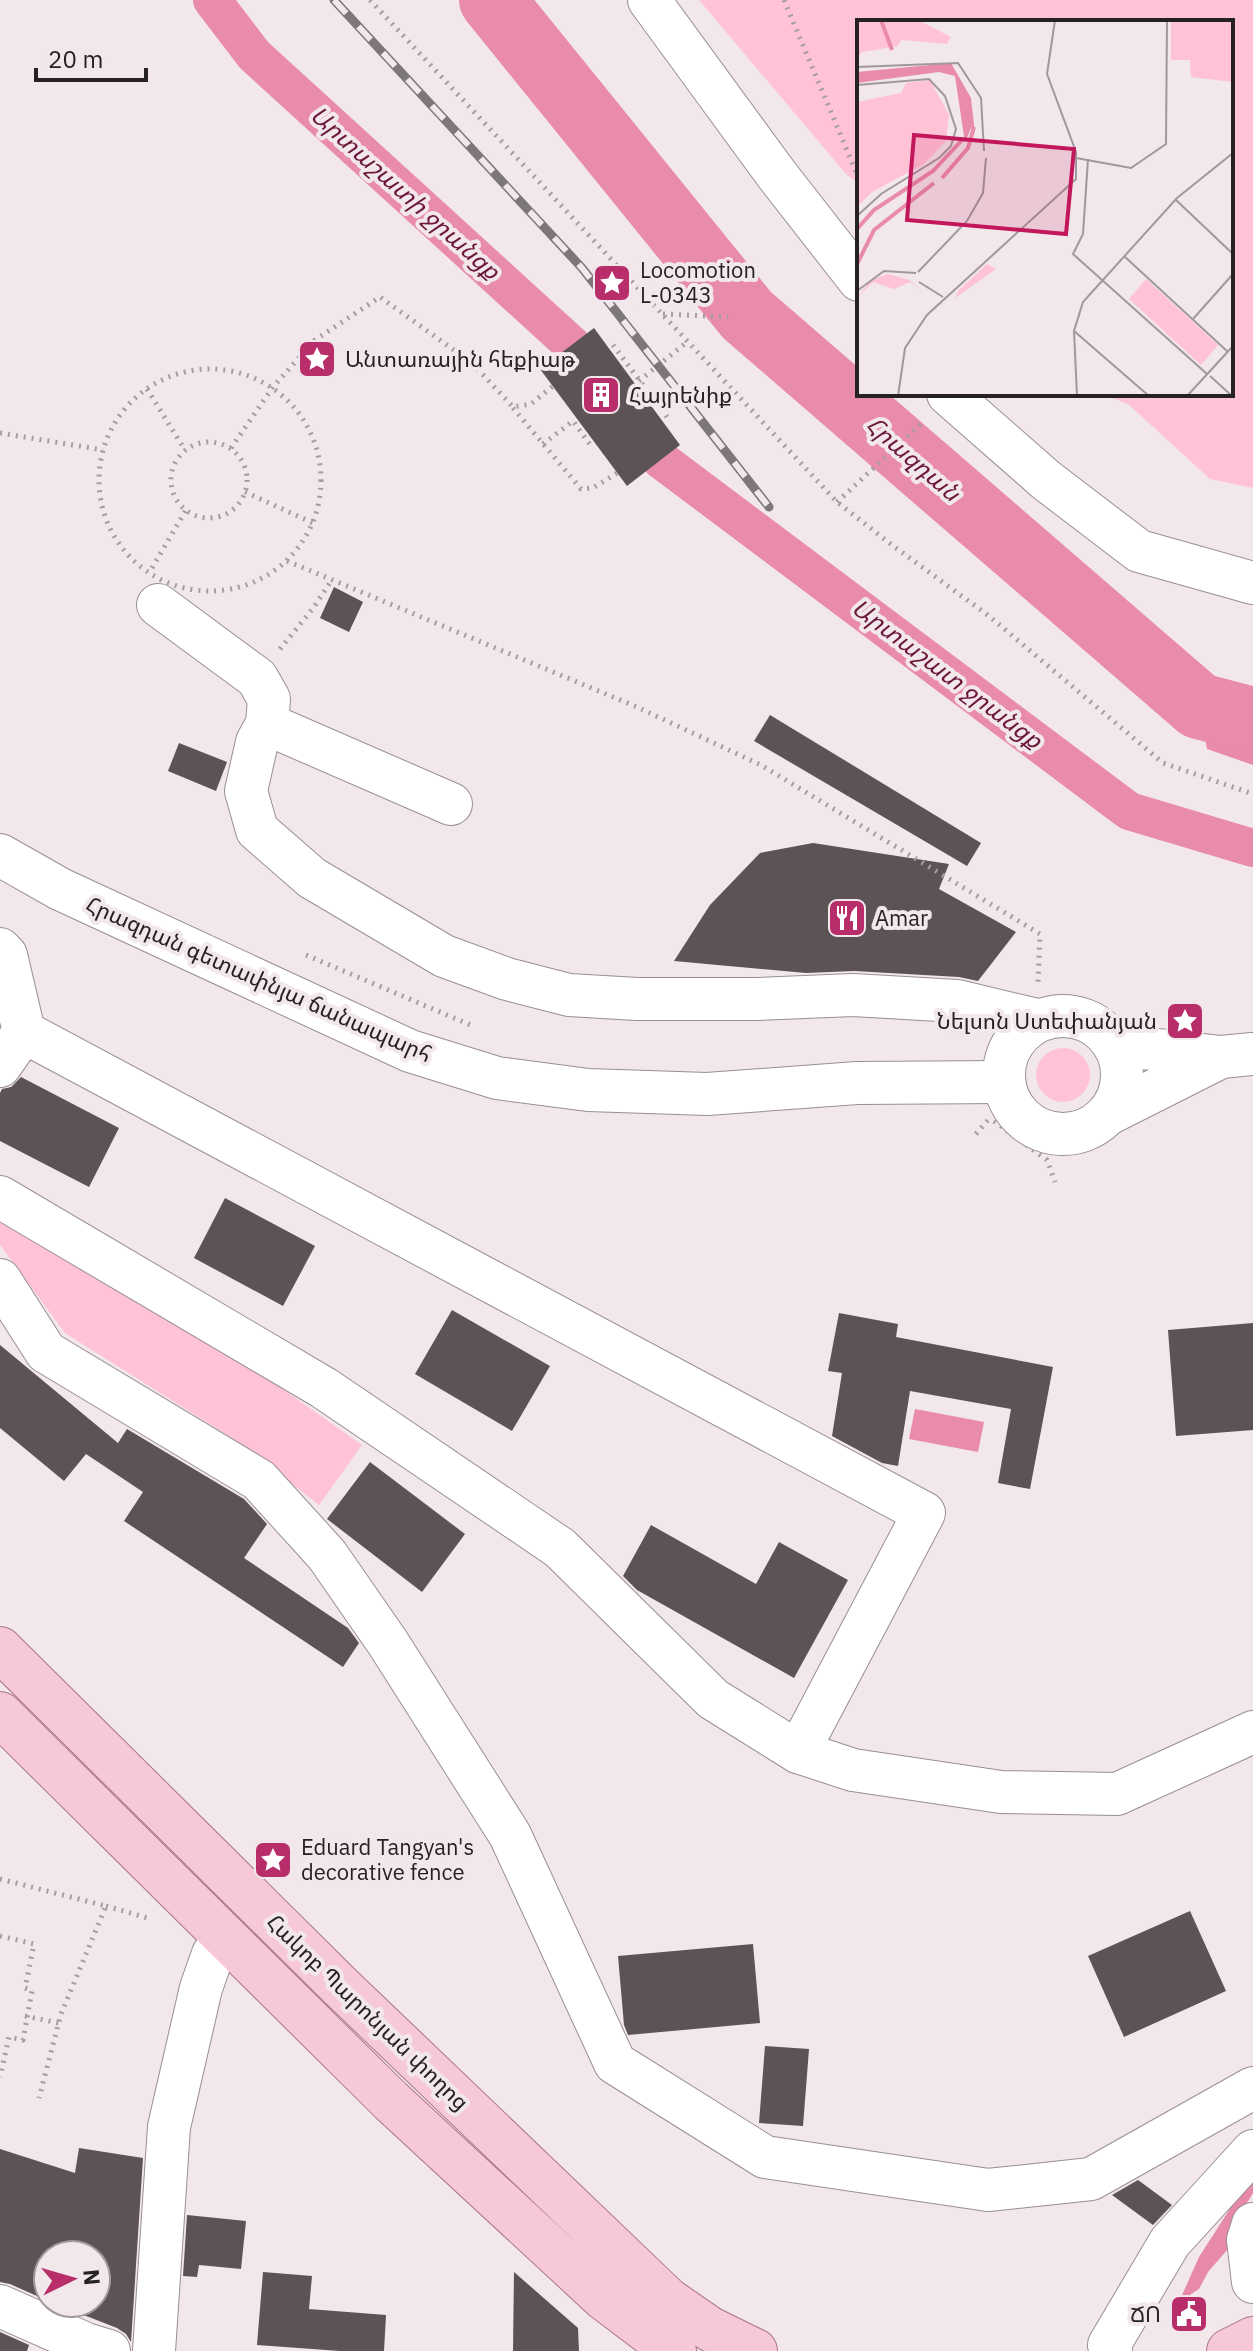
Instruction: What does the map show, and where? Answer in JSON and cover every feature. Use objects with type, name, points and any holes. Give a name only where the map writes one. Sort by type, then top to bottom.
[{"type":"main road","name":"Հակոբ Պարոնյան փողոց","points":[[0,1649],[352,1998],[668,2300],[710,2329],[755,2351]]},
{"type":"main road","name":"Հակոբ Պարոնյան փողոց","points":[[0,1714],[391,2101],[605,2299],[674,2351]]},
{"type":"main road","points":[[1229,2351],[1253,2339]]},
{"type":"street","points":[[649,0],[777,175],[857,277]]},
{"type":"street","points":[[950,396],[1046,480],[1139,551],[1253,583]]},
{"type":"street","points":[[154,589],[257,678],[269,699],[267,724],[257,742],[246,791],[257,830],[312,878],[444,956],[507,979],[569,995],[637,999],[868,996],[957,1001],[1037,1020],[1069,1015],[1087,1020],[1103,1030],[1115,1045],[1121,1063],[1122,1081],[1118,1099],[1108,1114],[1094,1126],[1078,1133],[1059,1135],[1044,1131],[1018,1114],[1010,1101],[997,1100],[1008,1051],[1019,1035],[1037,1020]]},
{"type":"street","points":[[267,724],[451,804]]},
{"type":"street","name":"Հրազդան գետափնյա ճանապարհ","points":[[0,855],[60,889],[410,1051],[497,1078],[588,1090],[707,1094],[857,1083],[997,1100]]},
{"type":"street","points":[[0,949],[6,955],[24,1032],[0,1066]]},
{"type":"street","points":[[24,1032],[924,1513],[798,1752]]},
{"type":"street","points":[[1115,1045],[1237,1056]]},
{"type":"street","points":[[1108,1114],[1237,1056]]},
{"type":"street","points":[[0,1197],[324,1388],[560,1548],[713,1699],[798,1752],[853,1770],[1001,1792],[1117,1794],[1253,1732]]},
{"type":"street","points":[[0,1280],[46,1352],[259,1480],[327,1555],[388,1643],[510,1835],[615,2063],[765,2157],[988,2190],[1091,2179],[1253,2088]]},
{"type":"street","points":[[154,2351],[169,2127],[201,1988],[213,1954],[225,1938]]},
{"type":"street","points":[[1111,2351],[1109,2345],[1170,2242],[1253,2151]]},
{"type":"street","points":[[1253,2224],[1248,2240],[1253,2282]]},
{"type":"street","points":[[0,2306],[109,2351]]},
{"type":"path","points":[[370,0],[837,502],[989,616],[1163,763],[1253,794]]},
{"type":"path","points":[[784,0],[857,174]]},
{"type":"path","points":[[231,448],[273,387],[315,340],[380,297],[472,363],[581,489],[593,488],[617,473]]},
{"type":"path","points":[[662,314],[728,317]]},
{"type":"path","points":[[639,381],[687,342]]},
{"type":"path","points":[[613,345],[670,421]]},
{"type":"path","points":[[216,368],[246,374],[273,387],[294,407],[310,430],[319,457],[321,486],[313,523],[287,561],[266,577],[243,587],[217,592],[191,590],[165,583],[154,589],[139,566],[117,542],[103,513],[98,481],[103,450],[114,422],[133,398],[158,381],[186,370],[216,368]]},
{"type":"path","points":[[513,407],[531,404],[553,386]]},
{"type":"path","points":[[147,389],[185,450]]},
{"type":"path","points":[[837,502],[948,396]]},
{"type":"path","points":[[543,444],[573,421],[584,432],[591,446]]},
{"type":"path","points":[[0,433],[103,450]]},
{"type":"path","points":[[208,441],[231,448],[245,467],[245,492],[231,511],[206,518],[186,510],[174,497],[171,472],[176,459],[185,450],[196,443],[208,441]]},
{"type":"path","points":[[245,492],[313,523]]},
{"type":"path","points":[[154,589],[186,510]]},
{"type":"path","points":[[287,561],[637,707],[761,765],[1040,934],[1037,1020]]},
{"type":"path","points":[[294,632],[331,581]]},
{"type":"path","points":[[320,598],[327,602]]},
{"type":"path","points":[[997,1100],[1047,1160],[1055,1182]]},
{"type":"path","points":[[0,1879],[156,1921]]},
{"type":"path","points":[[39,2098],[59,2023],[106,1906]]},
{"type":"path","points":[[0,1936],[34,1944],[25,1988],[32,1991],[23,2040],[9,2037],[0,2077]]},
{"type":"path","points":[[26,2016],[59,2023]]},
{"type":"shaded area","points":[[699,0],[1253,0],[1253,488],[1210,479],[1128,404],[1107,396],[1233,396],[1233,20],[857,20],[857,182],[846,174]]},
{"type":"shaded area","points":[[1253,703],[1253,765],[1207,749],[1199,706]]},
{"type":"shaded area","points":[[1063,1048],[1082,1056],[1090,1075],[1082,1094],[1063,1102],[1044,1094],[1036,1075],[1044,1056]]},
{"type":"shaded area","points":[[0,1212],[56,1255],[277,1385],[362,1445],[319,1505],[238,1442],[65,1333],[0,1245]]},
{"type":"shaded area","points":[[915,1409],[984,1422],[978,1452],[909,1439]]},
{"type":"shaded area","points":[[1253,2173],[1253,2193],[1240,2214],[1228,2249],[1208,2272],[1199,2289],[1179,2302],[1199,2257]]},
{"type":"building","name":"Հայրենիք","points":[[594,328],[680,445],[627,486],[540,369]]},
{"type":"building","points":[[334,587],[363,602],[349,632],[320,618]]},
{"type":"building","points":[[770,715],[981,843],[967,866],[754,741]]},
{"type":"building","points":[[179,743],[227,762],[216,791],[168,771]]},
{"type":"building","name":"Amar","points":[[813,843],[949,864],[939,889],[1016,932],[978,981],[959,977],[854,971],[806,973],[674,961],[710,905],[760,853]]},
{"type":"building","points":[[21,1077],[119,1128],[89,1187],[0,1141],[0,1093]]},
{"type":"building","points":[[225,1198],[315,1246],[283,1306],[194,1258]]},
{"type":"building","points":[[452,1310],[550,1366],[512,1431],[415,1374]]},
{"type":"building","points":[[839,1313],[898,1324],[896,1337],[1053,1367],[1030,1489],[998,1483],[1011,1409],[910,1391],[898,1466],[882,1463],[832,1436],[842,1373],[828,1371]]},
{"type":"building","points":[[1253,1323],[1253,1430],[1176,1436],[1168,1330]]},
{"type":"building","points":[[0,1345],[118,1443],[127,1429],[244,1499],[267,1524],[244,1558],[348,1628],[359,1643],[343,1667],[124,1521],[143,1492],[86,1454],[64,1481],[0,1428]]},
{"type":"building","points":[[370,1462],[465,1534],[422,1592],[327,1519]]},
{"type":"building","points":[[651,1525],[756,1584],[779,1542],[848,1580],[794,1678],[637,1590],[623,1576]]},
{"type":"building","points":[[1190,1911],[1226,1991],[1124,2037],[1088,1956]]},
{"type":"building","points":[[753,1944],[760,2023],[628,2035],[624,2025],[618,1956]]},
{"type":"building","points":[[765,2046],[809,2049],[803,2126],[759,2123]]},
{"type":"building","points":[[79,2148],[143,2158],[131,2342],[117,2328],[94,2319],[112,2319],[112,2239],[32,2239],[32,2294],[0,2282],[0,2149],[75,2173]]},
{"type":"building","points":[[1138,2180],[1172,2205],[1153,2225],[1112,2195]]},
{"type":"building","points":[[187,2215],[246,2221],[241,2269],[199,2265],[197,2277],[183,2276]]},
{"type":"building","points":[[263,2272],[312,2276],[309,2309],[386,2315],[384,2351],[257,2345]]},
{"type":"building","points":[[514,2272],[578,2328],[579,2351],[513,2351]]},
{"type":"building","points":[[0,2332],[29,2345],[27,2351],[0,2351]]},
{"type":"waterway","name":"Արտաշատի ջրանցք","points":[[212,0],[254,55],[572,345]]},
{"type":"waterway","name":"Հրազդան","points":[[492,0],[747,315],[1199,706],[1253,720]]},
{"type":"waterway","name":"Արտաշատ ջրանցք","points":[[661,460],[1129,811],[1253,848]]},
{"type":"railway","points":[[334,0],[582,268],[769,507]]},
{"type":"place","name":"Locomotion L-0343","points":[[612,283]]},
{"type":"place","name":"Անտառային հեքիաթ","points":[[317,359]]},
{"type":"place","name":"Հայրենիք","points":[[601,395]]},
{"type":"place","name":"Amar","points":[[847,918]]},
{"type":"place","name":"Նելսոն Ստեփանյան","points":[[1185,1021]]},
{"type":"place","name":"Eduard Tangyan's decorative fence","points":[[273,1860]]},
{"type":"place","name":"ՃՈ","points":[[1189,2314]]}]
